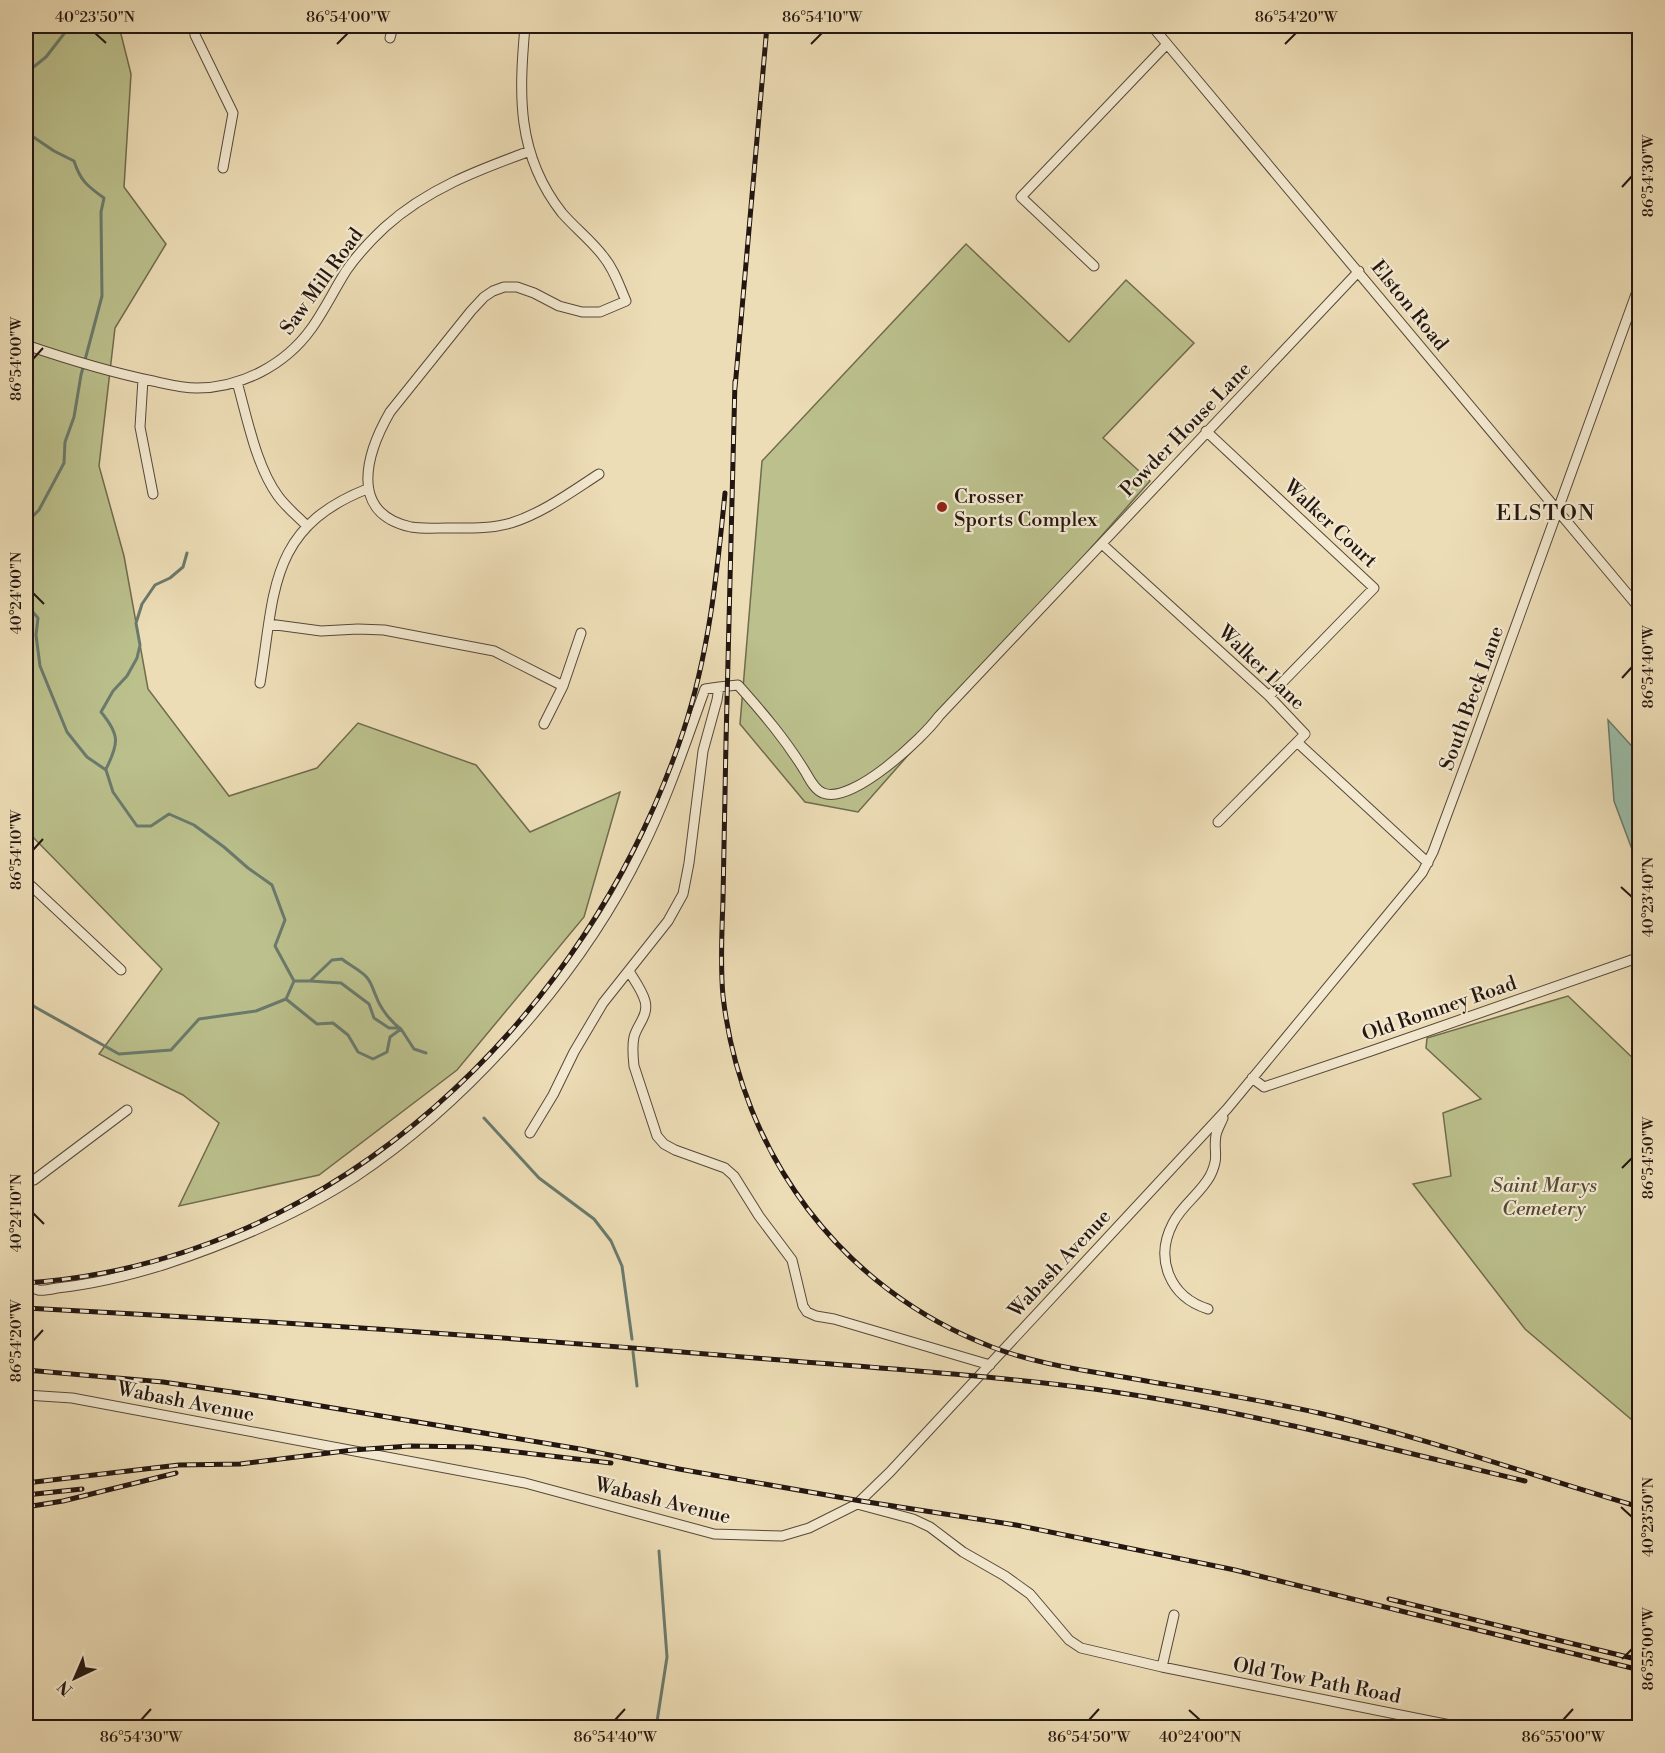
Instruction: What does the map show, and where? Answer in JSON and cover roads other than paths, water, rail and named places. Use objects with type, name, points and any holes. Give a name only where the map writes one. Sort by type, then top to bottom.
[{"type":"street","points":[[194,26],[195,35],[233,113],[223,168]]},
{"type":"street","points":[[390,38],[393,26]]},
{"type":"street","points":[[525,26],[520,94],[530,151],[551,197],[567,218],[604,257],[626,301],[600,312],[590,312],[567,309],[517,287],[504,287],[484,297],[457,327],[390,412],[369,462],[367,489],[376,507],[401,524],[422,528],[487,527],[503,525],[524,518],[559,500],[599,474]]},
{"type":"street","name":"Elston Road","points":[[1152,26],[1640,609]]},
{"type":"street","points":[[1094,266],[1021,197],[1167,44]]},
{"type":"street","name":"Saw Mill Road","points":[[26,345],[143,379],[192,388],[237,382],[268,369],[298,345],[315,323],[354,261],[370,242],[404,211],[430,193],[455,180],[530,151]]},
{"type":"street","name":"Powder House Lane","points":[[719,687],[738,685],[786,742],[817,790],[825,794],[843,792],[892,764],[928,731],[939,716],[1206,431],[1359,272]]},
{"type":"street","name":"South Beck Lane","points":[[1252,1078],[1428,863],[1640,283]]},
{"type":"street","points":[[143,379],[140,427],[153,494]]},
{"type":"street","points":[[237,382],[270,484],[282,502],[307,526]]},
{"type":"street","name":"Walker Court","points":[[1206,431],[1374,588],[1269,696]]},
{"type":"street","points":[[260,683],[272,600],[283,560],[307,526],[325,510],[367,489]]},
{"type":"street","name":"Walker Lane","points":[[1102,544],[1269,696],[1305,734],[1218,822]]},
{"type":"street","points":[[270,624],[321,631],[384,630],[494,651],[563,686]]},
{"type":"street","points":[[544,724],[563,686],[581,633]]},
{"type":"street","points":[[26,1282],[39,1290],[84,1285],[153,1268],[225,1244],[303,1207],[355,1177],[446,1105],[479,1073],[556,986],[590,937],[621,889],[641,851],[676,771],[705,688],[719,687],[703,752],[683,894],[668,921],[618,982],[593,1019],[530,1133]]},
{"type":"street","points":[[1297,742],[1428,863]]},
{"type":"street","points":[[26,881],[122,970]]},
{"type":"street","name":"Old Romney Road","points":[[1252,1078],[1264,1087],[1281,1082],[1640,957]]},
{"type":"street","points":[[628,971],[645,1001],[646,1010],[634,1036],[634,1066],[657,1136],[664,1144],[675,1150],[725,1168],[734,1176],[759,1216],[792,1260],[799,1297],[807,1312],[816,1317],[834,1319],[990,1365]]},
{"type":"street","name":"Wabash Avenue","points":[[26,1395],[72,1398],[525,1483],[710,1534],[770,1537],[791,1535],[825,1522],[857,1504],[1227,1110],[1252,1078]]},
{"type":"street","points":[[26,1178],[34,1180],[126,1110]]},
{"type":"street","points":[[1208,1309],[1197,1306],[1184,1297],[1172,1283],[1167,1266],[1166,1246],[1173,1223],[1210,1175],[1217,1158],[1216,1136],[1227,1110]]},
{"type":"street","name":"Old Tow Path Road","points":[[857,1504],[913,1519],[930,1527],[963,1552],[1005,1576],[1030,1594],[1074,1645],[1089,1651],[1465,1728]]},
{"type":"street","points":[[1162,1667],[1174,1615]]},
{"type":"waterway","points":[[26,73],[46,57],[70,26]]},
{"type":"waterway","points":[[26,132],[74,161],[85,182],[104,198],[101,212],[102,296],[81,375],[74,417],[65,442],[64,463],[39,510],[26,523]]},
{"type":"waterway","points":[[106,769],[116,739],[112,727],[101,712],[137,658],[140,645],[136,623],[142,604],[155,585],[170,578],[183,567],[187,553]]},
{"type":"waterway","points":[[26,604],[38,618],[36,635],[40,666],[67,732],[87,757],[106,770],[113,792],[137,826],[151,826],[169,814],[194,825],[272,885],[285,920],[275,946],[294,981],[286,999],[317,1024],[333,1023],[348,1035],[358,1052],[373,1059],[387,1052],[390,1037],[401,1029],[414,1049],[426,1053]]},
{"type":"waterway","points":[[294,981],[310,981],[332,960],[342,959],[366,976],[383,1010],[401,1029]]},
{"type":"waterway","points":[[310,981],[341,983],[369,1004],[374,1018],[389,1028],[398,1028]]},
{"type":"waterway","points":[[26,1000],[119,1054],[171,1050],[199,1019],[256,1011],[286,999]]},
{"type":"waterway","points":[[484,1118],[539,1178],[594,1219],[611,1241],[622,1266],[632,1339]]},
{"type":"waterway","points":[[633,1352],[637,1386]]},
{"type":"waterway","points":[[656,1728],[667,1657],[659,1551]]},
{"type":"railway","points":[[735,388],[767,26]]},
{"type":"railway","points":[[735,381],[722,948],[723,996],[734,1054],[752,1109],[776,1161],[808,1209],[846,1253],[889,1290],[938,1322],[992,1347],[1060,1366],[1319,1413],[1440,1446],[1640,1507]]},
{"type":"railway","points":[[26,1283],[139,1265],[246,1228],[345,1175],[435,1107],[515,1026],[583,936],[640,837],[683,732],[706,643],[725,493]]},
{"type":"railway","points":[[26,1308],[490,1337],[931,1372],[1053,1384],[1148,1397],[1256,1418],[1525,1481]]},
{"type":"railway","points":[[26,1370],[163,1382],[273,1398],[580,1449],[861,1501],[1016,1525],[1235,1570],[1640,1670]]},
{"type":"railway","points":[[26,1483],[179,1465],[240,1464],[353,1450],[410,1446],[473,1447],[611,1463]]},
{"type":"railway","points":[[26,1507],[63,1501],[176,1473]]},
{"type":"railway","points":[[26,1495],[82,1489]]},
{"type":"railway","points":[[1389,1599],[1640,1660]]},
{"type":"place","name":"Crosser Sports Complex","points":[[942,507]]},
{"type":"district","name":"ELSTON","points":[[1546,512]]},
{"type":"park label","name":"Saint Marys Cemetery","points":[[1544,1196]]}]
